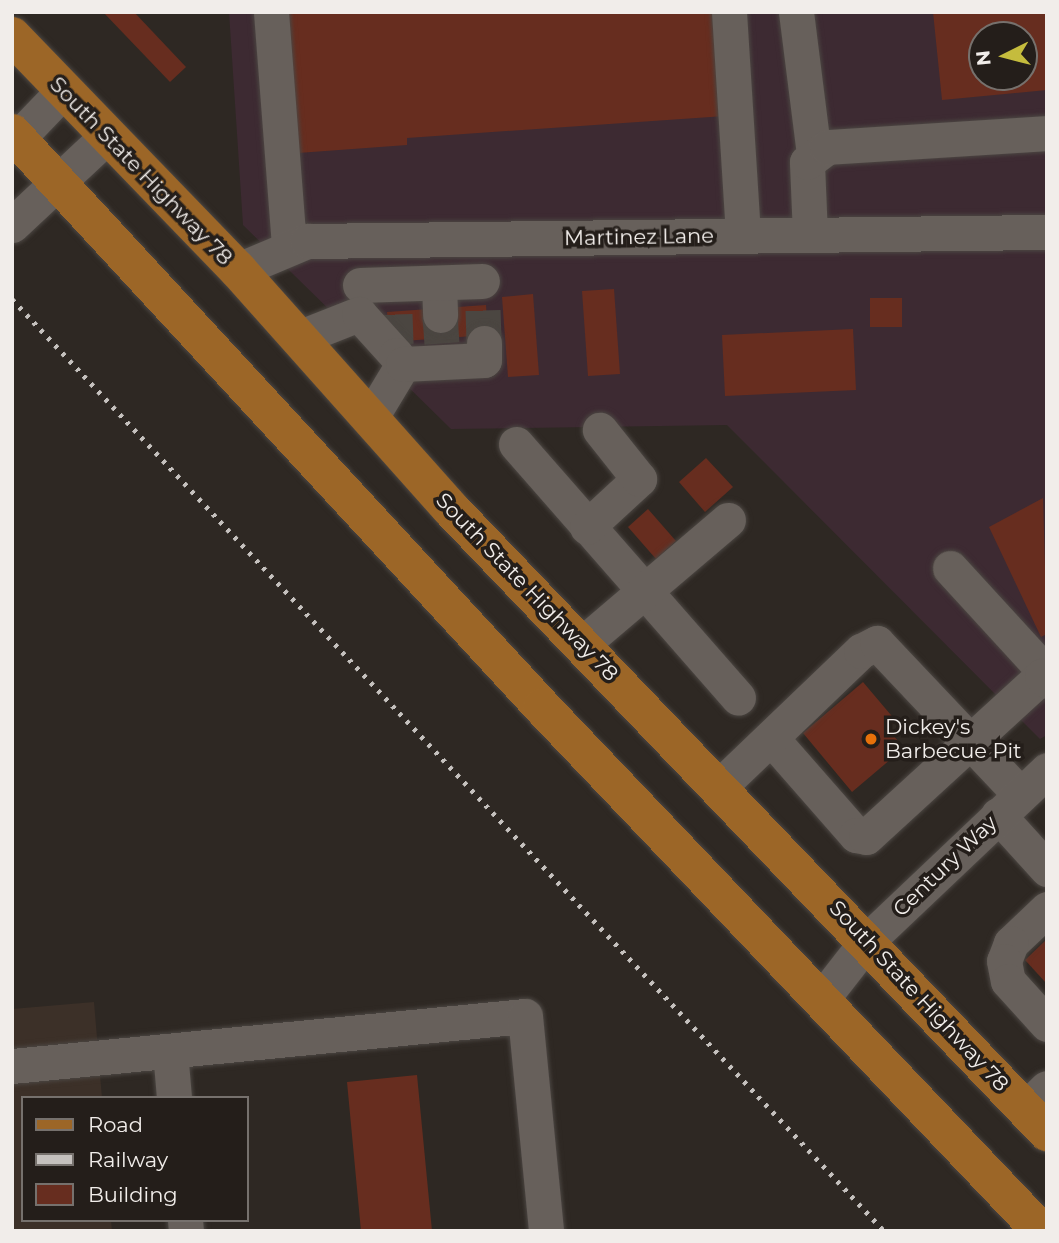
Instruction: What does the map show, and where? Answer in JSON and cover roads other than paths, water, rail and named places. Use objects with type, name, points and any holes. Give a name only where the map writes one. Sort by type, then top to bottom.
[{"type":"main road","name":"South State Highway 78","points":[[12,36],[62,92],[239,270],[370,419],[581,645],[867,941],[1039,1109]]},
{"type":"main road","points":[[14,139],[1041,1231]]},
{"type":"street","points":[[271,12],[289,244]]},
{"type":"street","points":[[729,12],[743,236]]},
{"type":"street","points":[[796,12],[814,154]]},
{"type":"street","points":[[14,139],[62,92]]},
{"type":"street","points":[[810,235],[807,162],[814,154],[827,147],[1047,133]]},
{"type":"street","points":[[12,225],[106,137]]},
{"type":"street","name":"Martinez Lane","points":[[239,270],[289,244],[362,240],[1047,232]]},
{"type":"street","points":[[386,323],[441,326],[484,360],[482,239]]},
{"type":"street","points":[[362,240],[386,323],[370,419]]},
{"type":"street","points":[[298,338],[386,323],[441,326],[483,312]]},
{"type":"street","points":[[587,527],[639,479],[600,430]]},
{"type":"street","points":[[516,444],[645,596],[738,698]]},
{"type":"street","points":[[581,645],[645,596],[728,520]]},
{"type":"street","points":[[771,737],[856,835],[866,837],[1045,677],[950,568]]},
{"type":"street","points":[[719,787],[860,651],[877,643],[887,647],[974,741],[1047,869]]},
{"type":"street","name":"Century Way","points":[[821,1000],[867,941],[1047,769]]},
{"type":"street","points":[[1047,909],[1011,943],[1004,961],[1009,981],[1047,1024]]},
{"type":"street","points":[[12,1066],[525,1016],[546,1231]]},
{"type":"street","points":[[170,1051],[174,1096]]},
{"type":"tunnel","points":[[483,310],[484,343]]},
{"type":"tunnel","points":[[395,314],[396,344]]},
{"type":"tunnel","points":[[440,315],[442,343]]},
{"type":"railway","points":[[12,299],[884,1231]]},
{"type":"place","name":"Dickey's Barbecue Pit","points":[[871,739]]}]
